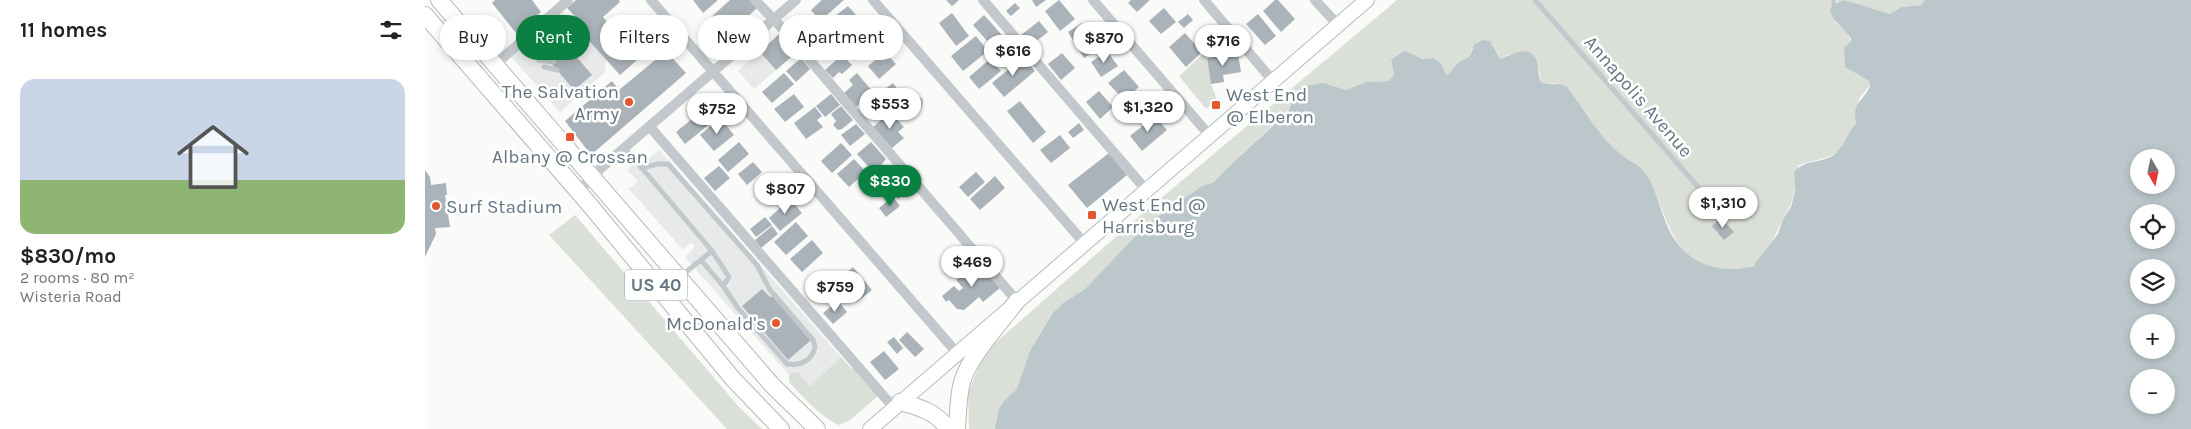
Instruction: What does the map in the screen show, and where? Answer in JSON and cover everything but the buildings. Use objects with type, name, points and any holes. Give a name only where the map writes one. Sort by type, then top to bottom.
[{"type":"highway","name":"US 40","points":[[439,0],[772,385],[817,429]]},
{"type":"highway","name":"US 40","points":[[425,15],[578,192],[733,379],[781,429]]},
{"type":"highway","points":[[957,429],[959,400],[965,374],[978,353],[1017,301]]},
{"type":"highway","points":[[897,405],[930,412],[942,420],[948,429]]},
{"type":"main road","points":[[870,429],[1367,0]]},
{"type":"street","points":[[495,64],[568,0]]},
{"type":"street","points":[[651,0],[957,353]]},
{"type":"street","points":[[755,0],[1017,301]]},
{"type":"street","points":[[578,192],[625,148],[796,0]]},
{"type":"street","points":[[873,0],[1085,244]]},
{"type":"street","points":[[983,0],[1147,190]]},
{"type":"street","points":[[1093,0],[1210,136]]},
{"type":"street","points":[[1204,0],[1273,81]]},
{"type":"street","points":[[1315,0],[1338,25]]},
{"type":"street","points":[[650,127],[897,405]]},
{"type":"lane","name":"Annapolis Avenue","points":[[1535,0],[1719,211]]},
{"type":"lane","points":[[539,60],[554,62]]},
{"type":"lane","points":[[544,67],[557,70]]},
{"type":"lane","points":[[625,148],[712,252],[729,277],[723,286]]},
{"type":"lane","points":[[641,168],[668,164],[714,214],[757,265],[770,290],[813,340],[815,347],[809,359],[801,364],[787,364],[738,308],[723,286],[701,260]]},
{"type":"lane","points":[[679,277],[712,252]]},
{"type":"shaded area","points":[[1397,0],[1845,0],[1836,2],[1835,22],[1845,31],[1850,40],[1850,44],[1846,45],[1845,67],[1869,81],[1870,85],[1859,99],[1856,122],[1838,152],[1828,157],[1799,165],[1795,175],[1791,204],[1763,255],[1756,263],[1749,267],[1728,269],[1708,267],[1693,259],[1681,248],[1672,233],[1652,185],[1643,170],[1613,148],[1599,132],[1574,96],[1555,83],[1546,85],[1541,82],[1538,64],[1516,54],[1500,59],[1490,41],[1472,48],[1470,56],[1458,63],[1448,75],[1438,61],[1424,59],[1406,52],[1401,53],[1391,59],[1394,75],[1389,81],[1366,82],[1346,90],[1324,83],[1293,99],[1288,111],[1214,182],[1202,186],[1145,226],[1085,289],[1063,303],[1030,351],[1022,379],[1017,389],[1004,401],[995,429],[969,429],[968,393],[985,352],[1135,220]]},
{"type":"shaded area","points":[[1845,0],[1889,14],[1902,7],[1921,5],[1925,0],[2191,0],[2191,429],[995,429],[999,409],[1004,401],[1017,389],[1030,351],[1053,313],[1063,303],[1085,289],[1145,226],[1202,186],[1214,182],[1288,112],[1295,94],[1305,86],[1324,83],[1346,90],[1366,82],[1389,81],[1394,75],[1391,59],[1405,51],[1423,59],[1433,58],[1441,63],[1448,75],[1458,63],[1470,56],[1474,45],[1483,40],[1490,41],[1500,59],[1515,53],[1530,53],[1537,62],[1541,82],[1567,87],[1611,146],[1621,155],[1639,166],[1645,173],[1652,185],[1671,234],[1688,255],[1699,262],[1724,269],[1753,266],[1778,234],[1783,219],[1791,207],[1795,191],[1794,172],[1804,165],[1826,159],[1836,153],[1856,123],[1857,106],[1870,86],[1869,81],[1845,67],[1844,47],[1850,43],[1851,39],[1833,18],[1831,8],[1835,3]]},
{"type":"shaded area","points":[[1846,0],[1925,0],[1921,5],[1902,7],[1889,14],[1878,12]]},
{"type":"shaded area","points":[[559,7],[566,15],[550,15]]},
{"type":"shaded area","points":[[779,34],[779,60],[788,60],[754,89],[738,71],[750,60],[769,60],[769,43]]},
{"type":"shaded area","points":[[590,41],[600,52],[600,60],[606,60],[605,72],[560,112],[507,52],[516,44],[516,60],[590,60]]},
{"type":"shaded area","points":[[1203,54],[1207,58],[1211,84],[1217,100],[1206,109],[1179,76]]},
{"type":"shaded area","points":[[918,96],[923,99],[922,107],[912,116],[903,115],[902,112],[905,104],[903,100],[907,97],[910,99]]},
{"type":"shaded area","points":[[660,150],[841,357],[810,386],[801,375],[792,372],[789,375],[685,257],[694,248],[693,244],[691,243],[683,250],[629,189],[637,182],[627,170],[642,156],[647,159]]},
{"type":"shaded area","points":[[575,215],[739,407],[762,429],[727,429],[549,235]]},
{"type":"shaded area","points":[[841,357],[852,369],[856,366],[879,395],[849,421],[839,425],[825,417],[806,400],[789,382],[789,375],[792,372],[799,373],[810,386]]},
{"type":"waterway","points":[[1833,0],[1834,5]]},
{"type":"place","name":"The Salvation Army","points":[[629,102]]},
{"type":"place","name":"West End @ Elberon","points":[[1216,105]]},
{"type":"place","name":"Albany @ Crossan","points":[[570,137]]},
{"type":"place","name":"Surf Stadium","points":[[436,206]]},
{"type":"place","name":"West End @ Harrisburg","points":[[1092,215]]},
{"type":"place","name":"McDonald's","points":[[776,323]]}]
